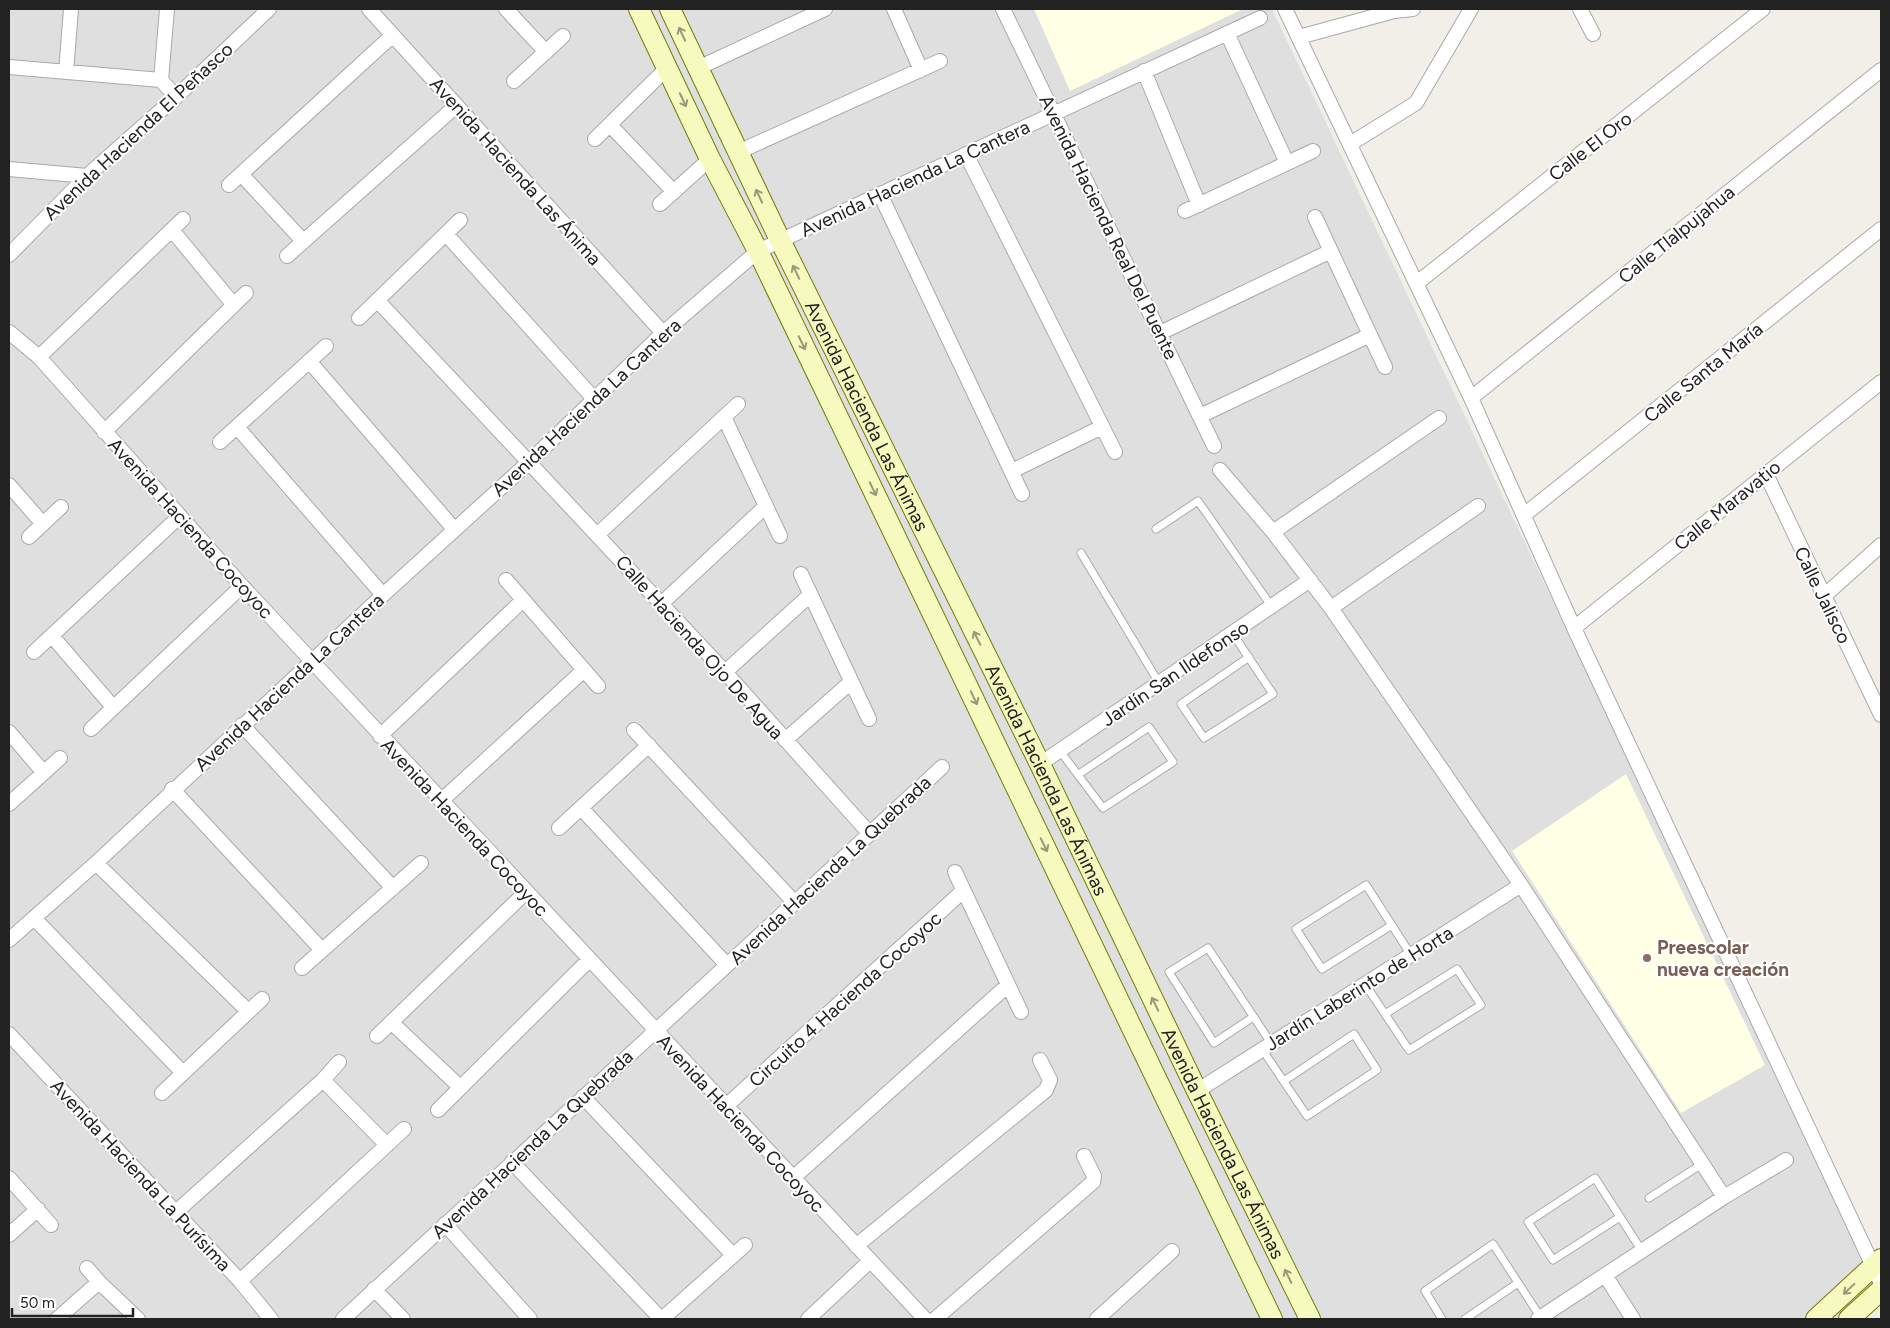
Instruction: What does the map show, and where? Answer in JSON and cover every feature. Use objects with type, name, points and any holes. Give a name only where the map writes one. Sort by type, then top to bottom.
[{"type":"street","points":[[66,72],[71,9]]},
{"type":"street","points":[[161,80],[167,9]]},
{"type":"street","name":"Avenida Hacienda El Peñasco","points":[[9,255],[87,176],[176,97],[268,9]]},
{"type":"street","name":"Avenida Hacienda Las Ánima","points":[[369,9],[663,332]]},
{"type":"street","points":[[506,9],[546,52]]},
{"type":"street","name":"Avenida Hacienda Las Ánimas","points":[[639,9],[1272,1319]]},
{"type":"street","name":"Avenida Hacienda Las Ánimas","points":[[670,9],[780,240],[1040,764],[1197,1091],[1310,1319]]},
{"type":"street","points":[[698,68],[825,9]]},
{"type":"street","points":[[894,9],[921,70]]},
{"type":"street","name":"Avenida Hacienda Real Del Puente","points":[[1003,9],[1214,446]]},
{"type":"street","points":[[1285,9],[1417,283],[1471,398],[1574,628],[1879,1269],[1816,1319]]},
{"type":"street","points":[[1298,37],[1394,11],[1412,9]]},
{"type":"street","points":[[1350,144],[1416,103],[1471,9]]},
{"type":"street","points":[[1580,9],[1593,34]]},
{"type":"street","name":"Calle El Oro","points":[[1417,283],[1763,9]]},
{"type":"street","name":"Avenida Hacienda La Cantera","points":[[9,940],[96,863],[312,660],[528,463],[663,332],[758,252],[780,240],[1260,18]]},
{"type":"street","points":[[1227,33],[1287,164]]},
{"type":"street","points":[[229,185],[393,35]]},
{"type":"street","points":[[514,81],[562,36]]},
{"type":"street","points":[[738,152],[940,61]]},
{"type":"street","points":[[9,67],[161,80],[176,97]]},
{"type":"street","points":[[595,139],[668,68]]},
{"type":"street","name":"Calle Tlalpujahua","points":[[1471,398],[1881,70]]},
{"type":"street","points":[[1144,71],[1199,205]]},
{"type":"street","points":[[287,256],[456,106]]},
{"type":"street","points":[[610,125],[674,192]]},
{"type":"street","points":[[1185,212],[1313,151]]},
{"type":"street","points":[[966,154],[1115,452]]},
{"type":"street","points":[[660,204],[710,159]]},
{"type":"street","points":[[9,169],[87,176]]},
{"type":"street","points":[[241,174],[303,241]]},
{"type":"street","points":[[880,194],[1022,494]]},
{"type":"street","points":[[1315,217],[1385,367]]},
{"type":"street","points":[[39,358],[183,219]]},
{"type":"street","points":[[359,318],[460,220]]},
{"type":"street","name":"Calle Santa María","points":[[1524,515],[1881,229]]},
{"type":"street","points":[[172,230],[233,304]]},
{"type":"street","points":[[446,234],[595,400]]},
{"type":"street","points":[[1160,332],[1331,252]]},
{"type":"street","points":[[104,432],[246,292]]},
{"type":"street","name":"Calle Hacienda Ojo De Agua","points":[[377,300],[725,672],[870,834]]},
{"type":"street","name":"Avenida Hacienda Cocoyoc","points":[[9,332],[39,358],[242,586],[380,736],[924,1319]]},
{"type":"street","points":[[1200,416],[1370,335]]},
{"type":"street","points":[[220,442],[326,346]]},
{"type":"street","points":[[309,361],[454,529]]},
{"type":"street","name":"Calle Maravatio","points":[[1574,628],[1881,382]]},
{"type":"street","points":[[597,535],[738,404]]},
{"type":"street","points":[[724,417],[780,536]]},
{"type":"street","points":[[1273,532],[1439,418]]},
{"type":"street","points":[[237,427],[383,595]]},
{"type":"street","points":[[1012,471],[1102,427]]},
{"type":"street","points":[[1220,470],[1273,532],[1331,608],[1521,885],[1724,1197]]},
{"type":"street","name":"Calle Jalisco","points":[[1766,474],[1881,715]]},
{"type":"street","points":[[9,485],[43,524]]},
{"type":"street","points":[[661,604],[766,506]]},
{"type":"street","points":[[1331,608],[1478,506]]},
{"type":"street","points":[[29,537],[61,507]]},
{"type":"street","points":[[34,652],[180,516]]},
{"type":"street","points":[[1824,596],[1881,545]]},
{"type":"street","points":[[801,574],[868,719]]},
{"type":"street","points":[[506,580],[598,686]]},
{"type":"street","name":"Jardín San Ildefonso","points":[[1040,764],[1273,608],[1310,580]]},
{"type":"street","points":[[91,729],[242,586]]},
{"type":"street","points":[[725,672],[810,595]]},
{"type":"street","points":[[380,736],[523,600]]},
{"type":"street","points":[[52,636],[113,707]]},
{"type":"street","points":[[440,801],[584,670]]},
{"type":"street","points":[[785,740],[851,682]]},
{"type":"street","points":[[242,725],[392,888]]},
{"type":"street","points":[[634,730],[795,903]]},
{"type":"street","points":[[9,732],[44,773]]},
{"type":"street","points":[[559,828],[649,745]]},
{"type":"street","points":[[9,804],[60,758]]},
{"type":"street","name":"Avenida Hacienda La Quebrada","points":[[343,1319],[942,767]]},
{"type":"street","points":[[172,790],[322,950]]},
{"type":"street","points":[[581,808],[727,965]]},
{"type":"street","points":[[96,863],[248,1011]]},
{"type":"street","points":[[302,968],[421,863]]},
{"type":"street","points":[[955,872],[1021,1012]]},
{"type":"street","name":"Jardín Laberinto de Horta","points":[[1197,1091],[1521,885]]},
{"type":"street","name":"Circuito 4 Hacienda Cocoyoc","points":[[726,1106],[963,891]]},
{"type":"street","points":[[377,1036],[526,892]]},
{"type":"street","points":[[34,918],[183,1073]]},
{"type":"street","points":[[438,1110],[590,960]]},
{"type":"street","points":[[793,1178],[1008,985]]},
{"type":"street","points":[[162,1093],[262,998]]},
{"type":"street","points":[[391,1022],[460,1087]]},
{"type":"street","name":"Avenida Hacienda La Purísima","points":[[9,1034],[240,1281],[271,1319]]},
{"type":"street","points":[[856,1246],[1046,1090],[1050,1080],[1040,1060]]},
{"type":"street","points":[[176,1212],[323,1080],[339,1062]]},
{"type":"street","points":[[323,1080],[387,1145]]},
{"type":"street","points":[[583,1097],[733,1255]]},
{"type":"street","points":[[240,1281],[404,1129]]},
{"type":"street","points":[[935,1319],[1093,1182],[1094,1176],[1084,1156]]},
{"type":"street","points":[[1540,1318],[1724,1197],[1786,1160]]},
{"type":"street","points":[[512,1162],[661,1319],[745,1245]]},
{"type":"street","points":[[9,1178],[52,1225]]},
{"type":"street","points":[[1215,1198],[1243,1185]]},
{"type":"street","points":[[9,1235],[38,1209]]},
{"type":"street","points":[[445,1224],[530,1319]]},
{"type":"street","points":[[1097,1319],[1172,1251]]},
{"type":"street","points":[[808,1319],[870,1261]]},
{"type":"street","points":[[87,1268],[138,1319]]},
{"type":"street","points":[[1605,1276],[1633,1319]]},
{"type":"street","points":[[57,1319],[99,1282]]},
{"type":"street","points":[[374,1289],[403,1319]]},
{"type":"street","points":[[1849,1319],[1881,1290]]},
{"type":"lane","points":[[1156,529],[1198,501],[1273,608]]},
{"type":"lane","points":[[1081,553],[1160,684]]},
{"type":"lane","points":[[1233,634],[1249,658],[1273,694],[1204,738],[1181,704],[1249,658]]},
{"type":"lane","points":[[1060,751],[1103,808],[1173,762],[1149,727],[1079,774]]},
{"type":"lane","points":[[1392,925],[1322,969],[1296,929],[1366,885],[1392,925],[1411,955]]},
{"type":"lane","points":[[1253,1017],[1214,1042],[1169,972],[1208,948],[1253,1017],[1284,1081],[1307,1116],[1377,1070],[1354,1034],[1284,1081]]},
{"type":"lane","points":[[1365,984],[1385,1014],[1409,1050],[1481,1005],[1457,969],[1385,1014]]},
{"type":"lane","points":[[1649,1198],[1702,1164]]},
{"type":"lane","points":[[1620,1217],[1553,1260],[1528,1222],[1595,1178],[1642,1251]]},
{"type":"lane","points":[[1442,1319],[1425,1291],[1494,1244],[1540,1318]]},
{"type":"lane","points":[[1465,1319],[1518,1283]]},
{"type":"shaded area","points":[[9,9],[1272,9],[1878,1288],[1844,1319],[9,1319]]},
{"type":"shaded area","points":[[1034,9],[1243,9],[1070,91]]},
{"type":"shaded area","name":"Preescolar nueva creación","points":[[1626,774],[1765,1065],[1681,1113],[1512,851]]},
{"type":"place","name":"Preescolar nueva creación","points":[[1647,958]]}]
